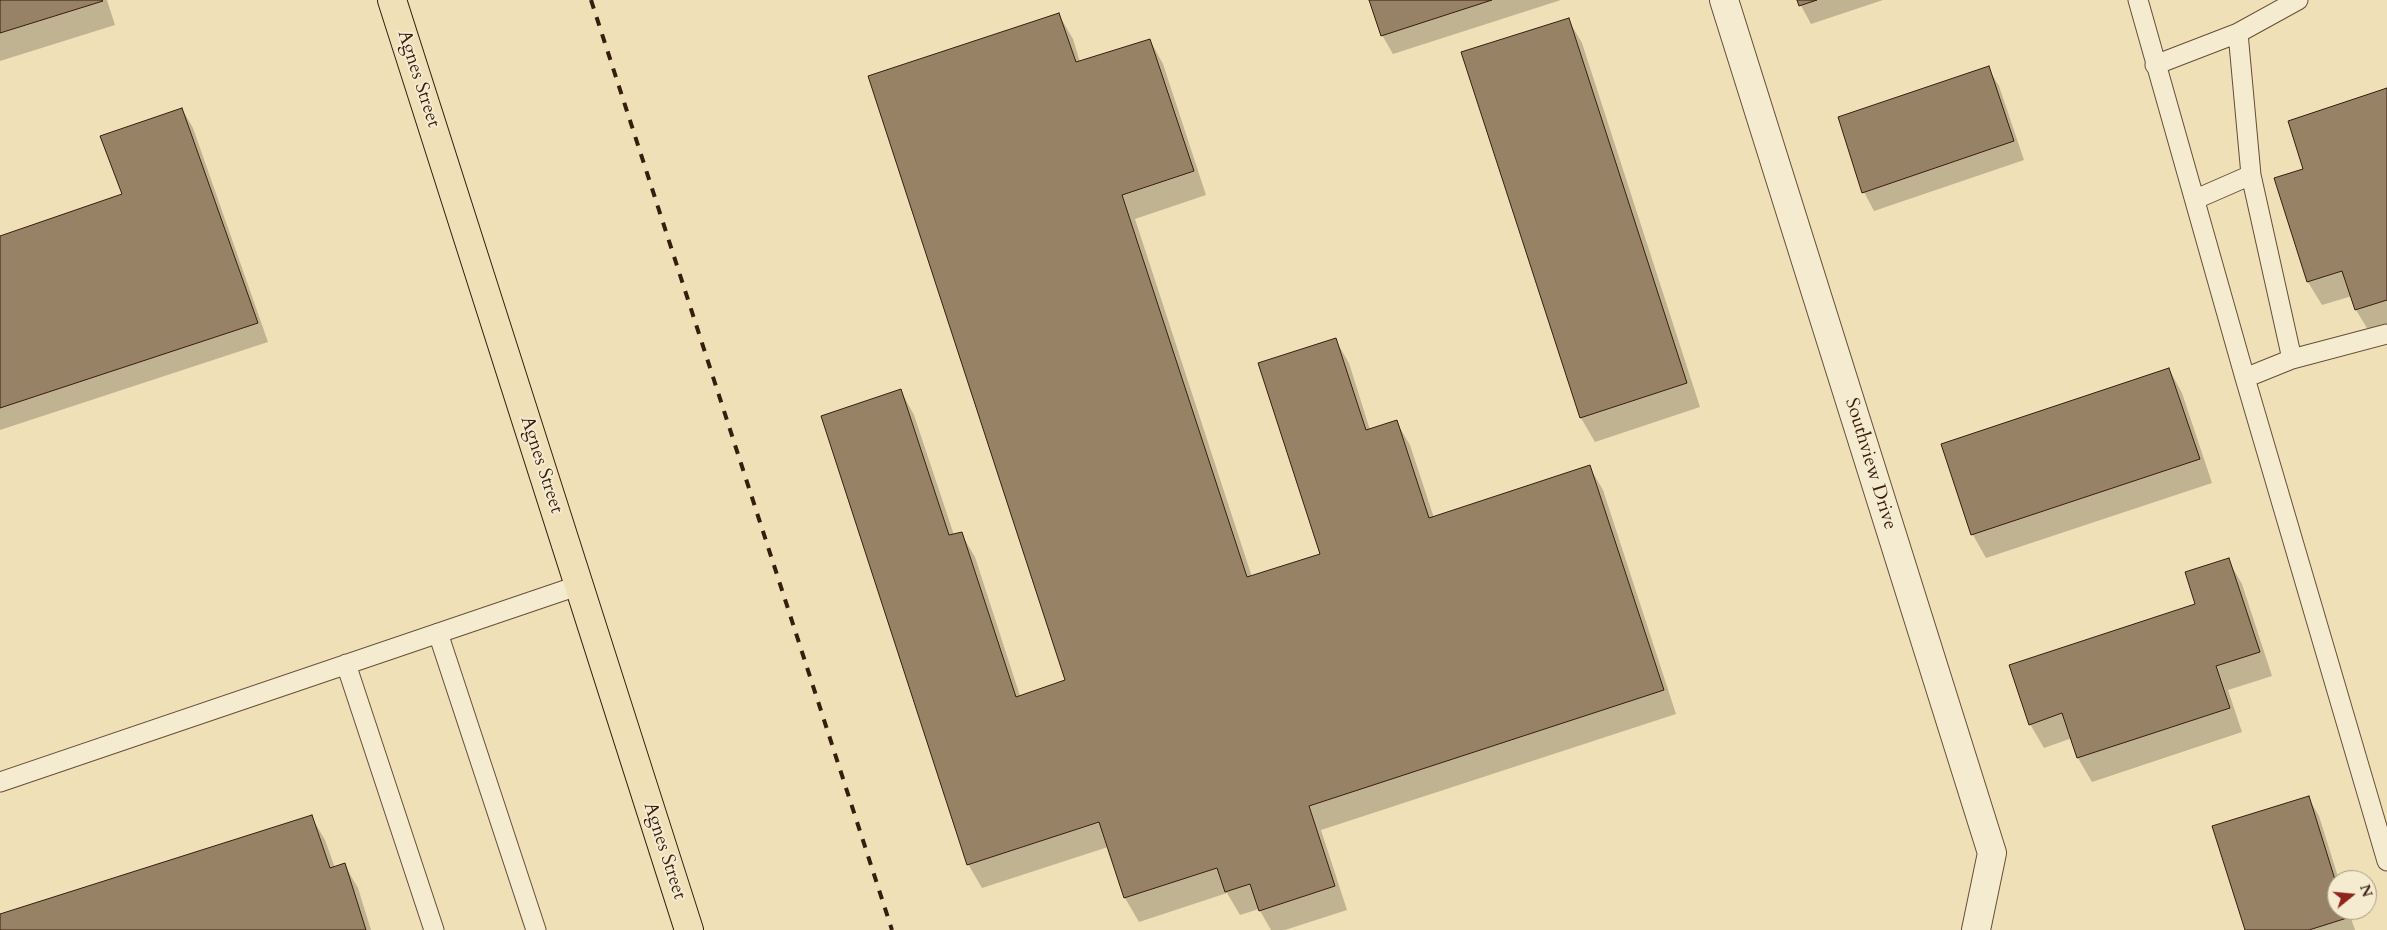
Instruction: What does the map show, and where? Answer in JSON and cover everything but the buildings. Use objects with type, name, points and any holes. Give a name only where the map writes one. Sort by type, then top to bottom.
[{"type":"main road","name":"Agnes Street","points":[[392,0],[689,930]]},
{"type":"street","name":"Southview Drive","points":[[1724,0],[1992,853],[1976,930]]},
{"type":"lane","points":[[2138,0],[2155,65],[2196,199],[2245,378],[2387,861]]},
{"type":"lane","points":[[2155,65],[2238,33],[2298,0]]},
{"type":"lane","points":[[2238,33],[2251,175],[2292,359]]},
{"type":"lane","points":[[2196,199],[2251,175]]},
{"type":"lane","points":[[2245,378],[2292,359],[2387,334]]},
{"type":"lane","points":[[0,782],[580,585]]},
{"type":"lane","points":[[438,634],[536,930]]},
{"type":"lane","points":[[346,664],[434,930]]},
{"type":"railway","points":[[591,0],[892,930]]}]
